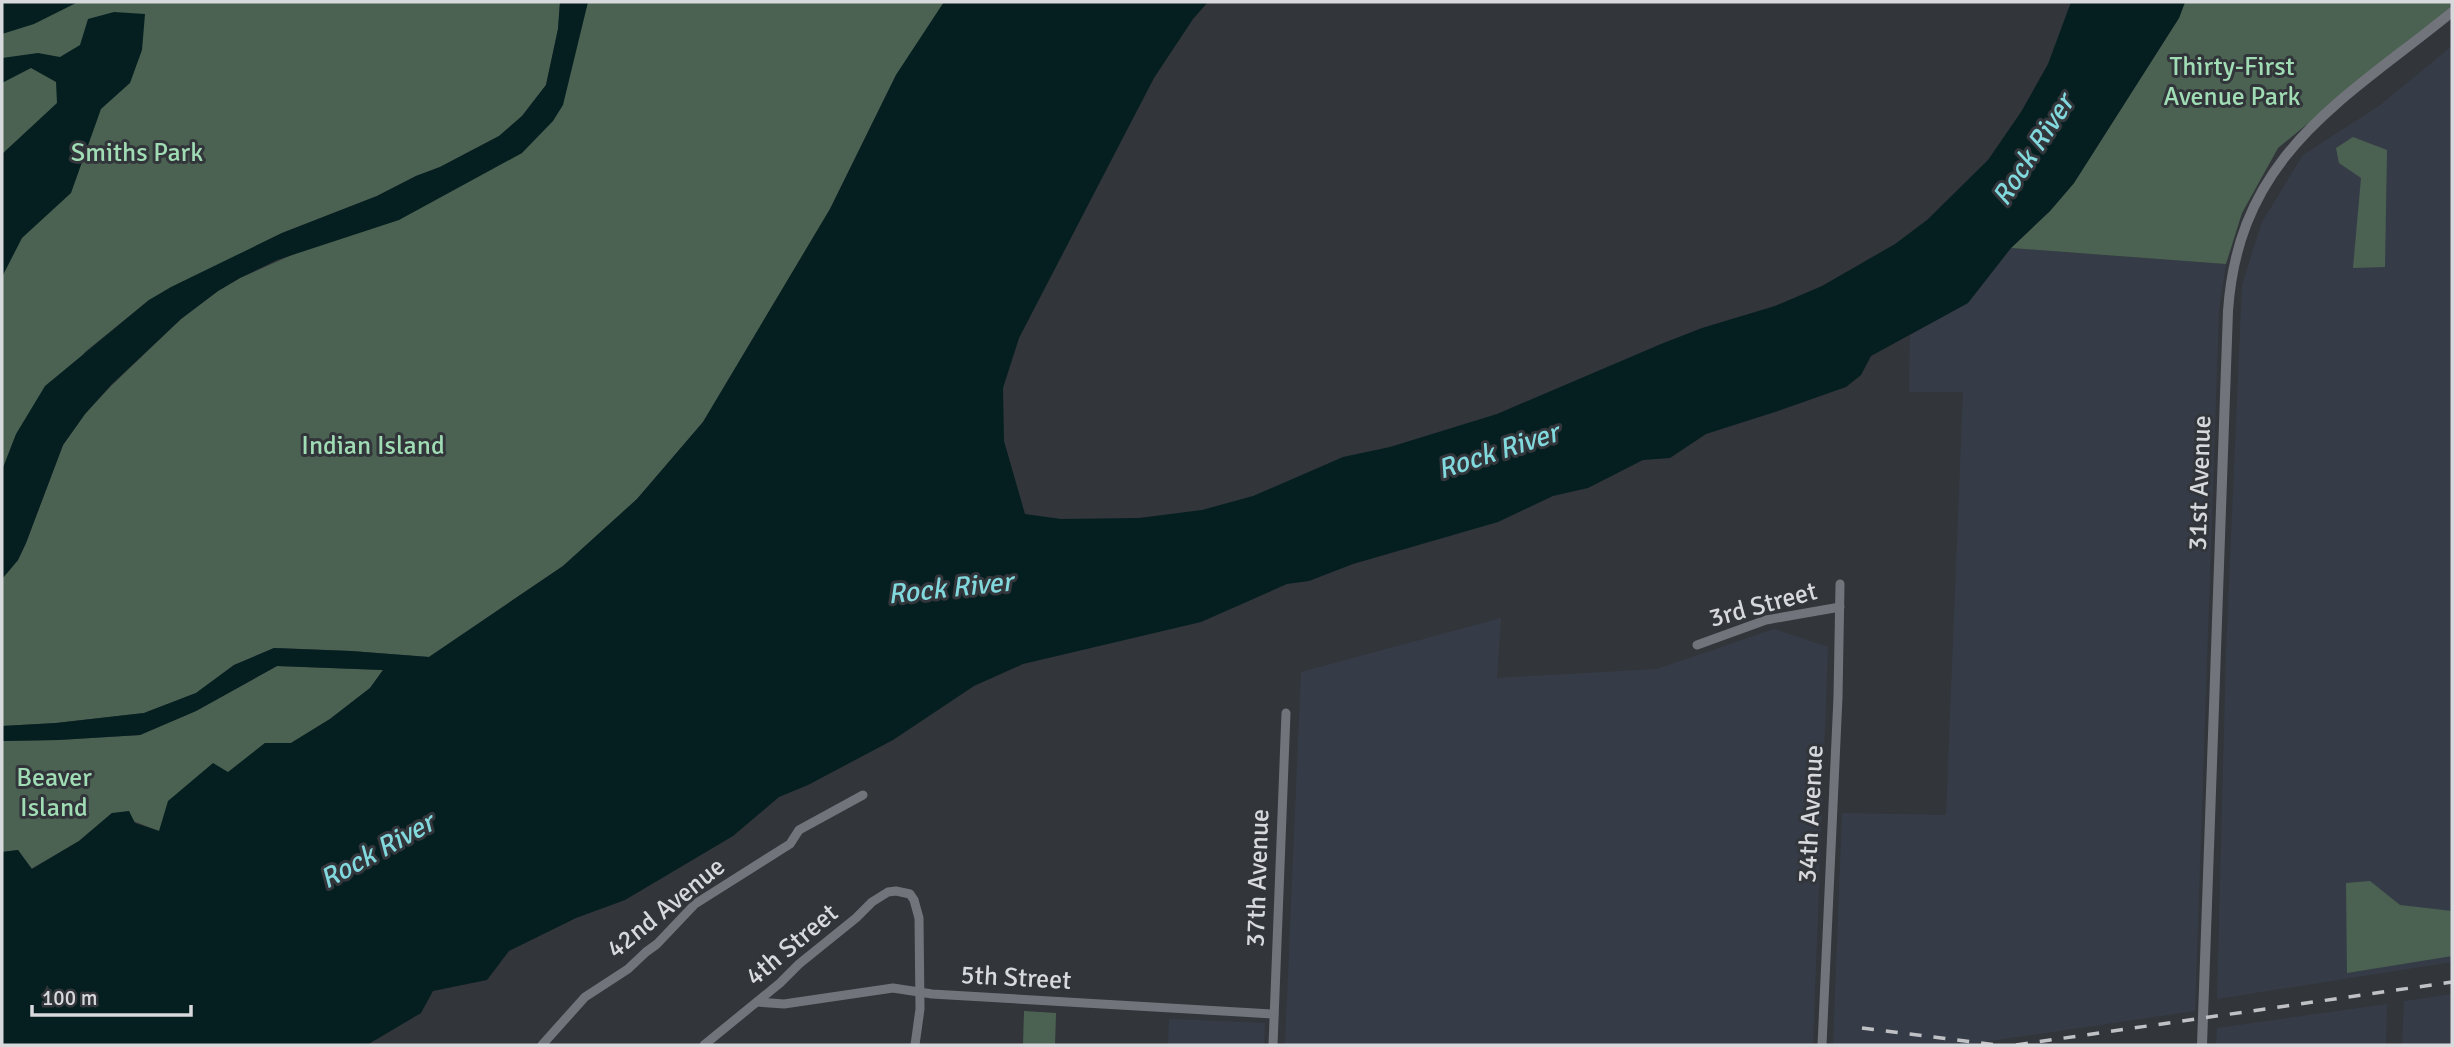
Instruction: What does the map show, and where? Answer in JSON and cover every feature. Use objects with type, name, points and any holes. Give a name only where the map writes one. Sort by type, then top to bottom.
[{"type":"street","name":"31st Avenue","points":[[2202,1045],[2228,312],[2234,261],[2257,198],[2281,161],[2308,129],[2333,105],[2452,12]]},
{"type":"street","name":"34th Avenue","points":[[1822,1045],[1840,584]]},
{"type":"street","name":"3rd Street","points":[[1697,645],[1766,621],[1840,607]]},
{"type":"street","name":"37th Avenue","points":[[1273,1045],[1286,713]]},
{"type":"street","name":"42nd Avenue","points":[[542,1045],[585,997],[628,969],[657,944],[695,904],[790,844],[799,830],[863,795]]},
{"type":"street","name":"4th Street","points":[[704,1045],[882,895],[896,891],[910,894],[914,900],[920,932],[920,992]]},
{"type":"street","name":"5th Street","points":[[757,1002],[785,1004],[893,988],[920,992],[1274,1014]]},
{"type":"street","points":[[915,1045],[920,992]]},
{"type":"shaded area","points":[[2452,46],[2452,962],[2217,999],[2226,652],[2242,285],[2262,222],[2303,155],[2379,106]]},
{"type":"shaded area","points":[[2011,248],[2226,264],[2219,310],[2195,1011],[1963,1045],[1833,1045],[1842,813],[1946,815],[1963,392],[1909,392],[1910,335],[1968,303]]},
{"type":"shaded area","points":[[1501,618],[1497,678],[1657,669],[1774,629],[1828,647],[1813,1045],[1285,1045],[1301,672]]},
{"type":"shaded area","points":[[2452,994],[2452,1045],[2402,1045],[2404,1001]]},
{"type":"shaded area","points":[[2387,1004],[2386,1045],[2216,1045],[2217,1028]]},
{"type":"shaded area","points":[[1169,1019],[1265,1023],[1264,1045],[1168,1045]]},
{"type":"green space","name":"Smiths Park","points":[[2,2],[560,2],[558,29],[546,85],[522,116],[499,136],[377,196],[282,233],[149,300],[85,352],[2,470]]},
{"type":"green space","name":"Indian Island","points":[[588,2],[944,2],[896,75],[830,209],[703,422],[637,499],[563,566],[429,657],[274,648],[234,665],[196,693],[144,713],[2,726],[2,579],[18,560],[63,445],[85,414],[181,319],[218,291],[240,278],[522,153],[583,19]]},
{"type":"green space","name":"Thirty-First Avenue Park","points":[[2185,2],[2452,2],[2452,6],[2278,148],[2242,213],[2226,264],[2011,248],[2050,211],[2074,183],[2179,18]]},
{"type":"green space","points":[[2353,137],[2387,150],[2385,267],[2353,268],[2361,178],[2339,163],[2336,148]]},
{"type":"green space","name":"Beaver Island","points":[[277,666],[383,670],[370,688],[330,719],[291,743],[265,743],[159,831],[112,813],[79,841],[31,869],[18,850],[2,852],[2,741],[140,735],[196,711]]},
{"type":"green space","points":[[2370,881],[2400,905],[2452,911],[2452,956],[2347,973],[2346,883]]},
{"type":"green space","points":[[1024,1011],[1056,1013],[1055,1045],[1023,1045]]},
{"type":"water","points":[[2,2],[78,2],[34,24],[2,34]]},
{"type":"water","points":[[560,2],[588,2],[563,105],[553,121],[522,153],[399,220],[277,260],[218,291],[181,319],[111,385],[85,414],[63,445],[26,543],[18,560],[2,579],[2,470],[16,434],[45,386],[149,300],[171,287],[282,233],[377,196],[440,167],[499,136],[522,116],[546,85],[558,29]]},
{"type":"water","name":"Rock River","points":[[944,2],[1208,2],[1193,19],[1154,78],[1019,338],[1003,388],[1004,441],[1025,514],[1061,519],[1139,518],[1202,510],[1253,496],[1343,457],[1390,447],[1497,414],[1661,344],[1702,328],[1775,306],[1822,286],[1895,244],[1927,220],[1988,160],[2021,112],[2048,64],[2071,2],[2185,2],[2179,18],[2074,183],[2050,211],[2011,248],[1968,303],[1871,356],[1861,375],[1846,387],[1706,434],[1670,458],[1643,460],[1588,488],[1553,496],[1498,522],[1353,564],[1309,581],[1287,584],[1201,622],[1023,664],[974,686],[893,740],[808,785],[779,797],[733,836],[625,900],[576,918],[509,951],[487,980],[433,991],[421,1013],[367,1045],[2,1045],[2,852],[18,850],[32,869],[79,841],[112,813],[129,811],[135,823],[159,831],[168,801],[213,763],[228,772],[265,743],[291,743],[330,719],[370,688],[383,670],[277,666],[196,711],[140,735],[2,741],[2,726],[144,713],[196,693],[234,665],[274,648],[429,657],[563,566],[637,499],[703,422],[830,209],[896,75]]},
{"type":"water","points":[[114,12],[145,14],[142,50],[130,83],[101,109],[71,193],[22,238],[2,277],[2,154],[57,103],[56,82],[31,68],[2,83],[2,58],[38,53],[60,57],[80,45],[88,19]]},
{"type":"railway","points":[[2016,1045],[2452,982]]},
{"type":"railway","points":[[1862,1028],[1997,1045]]}]
